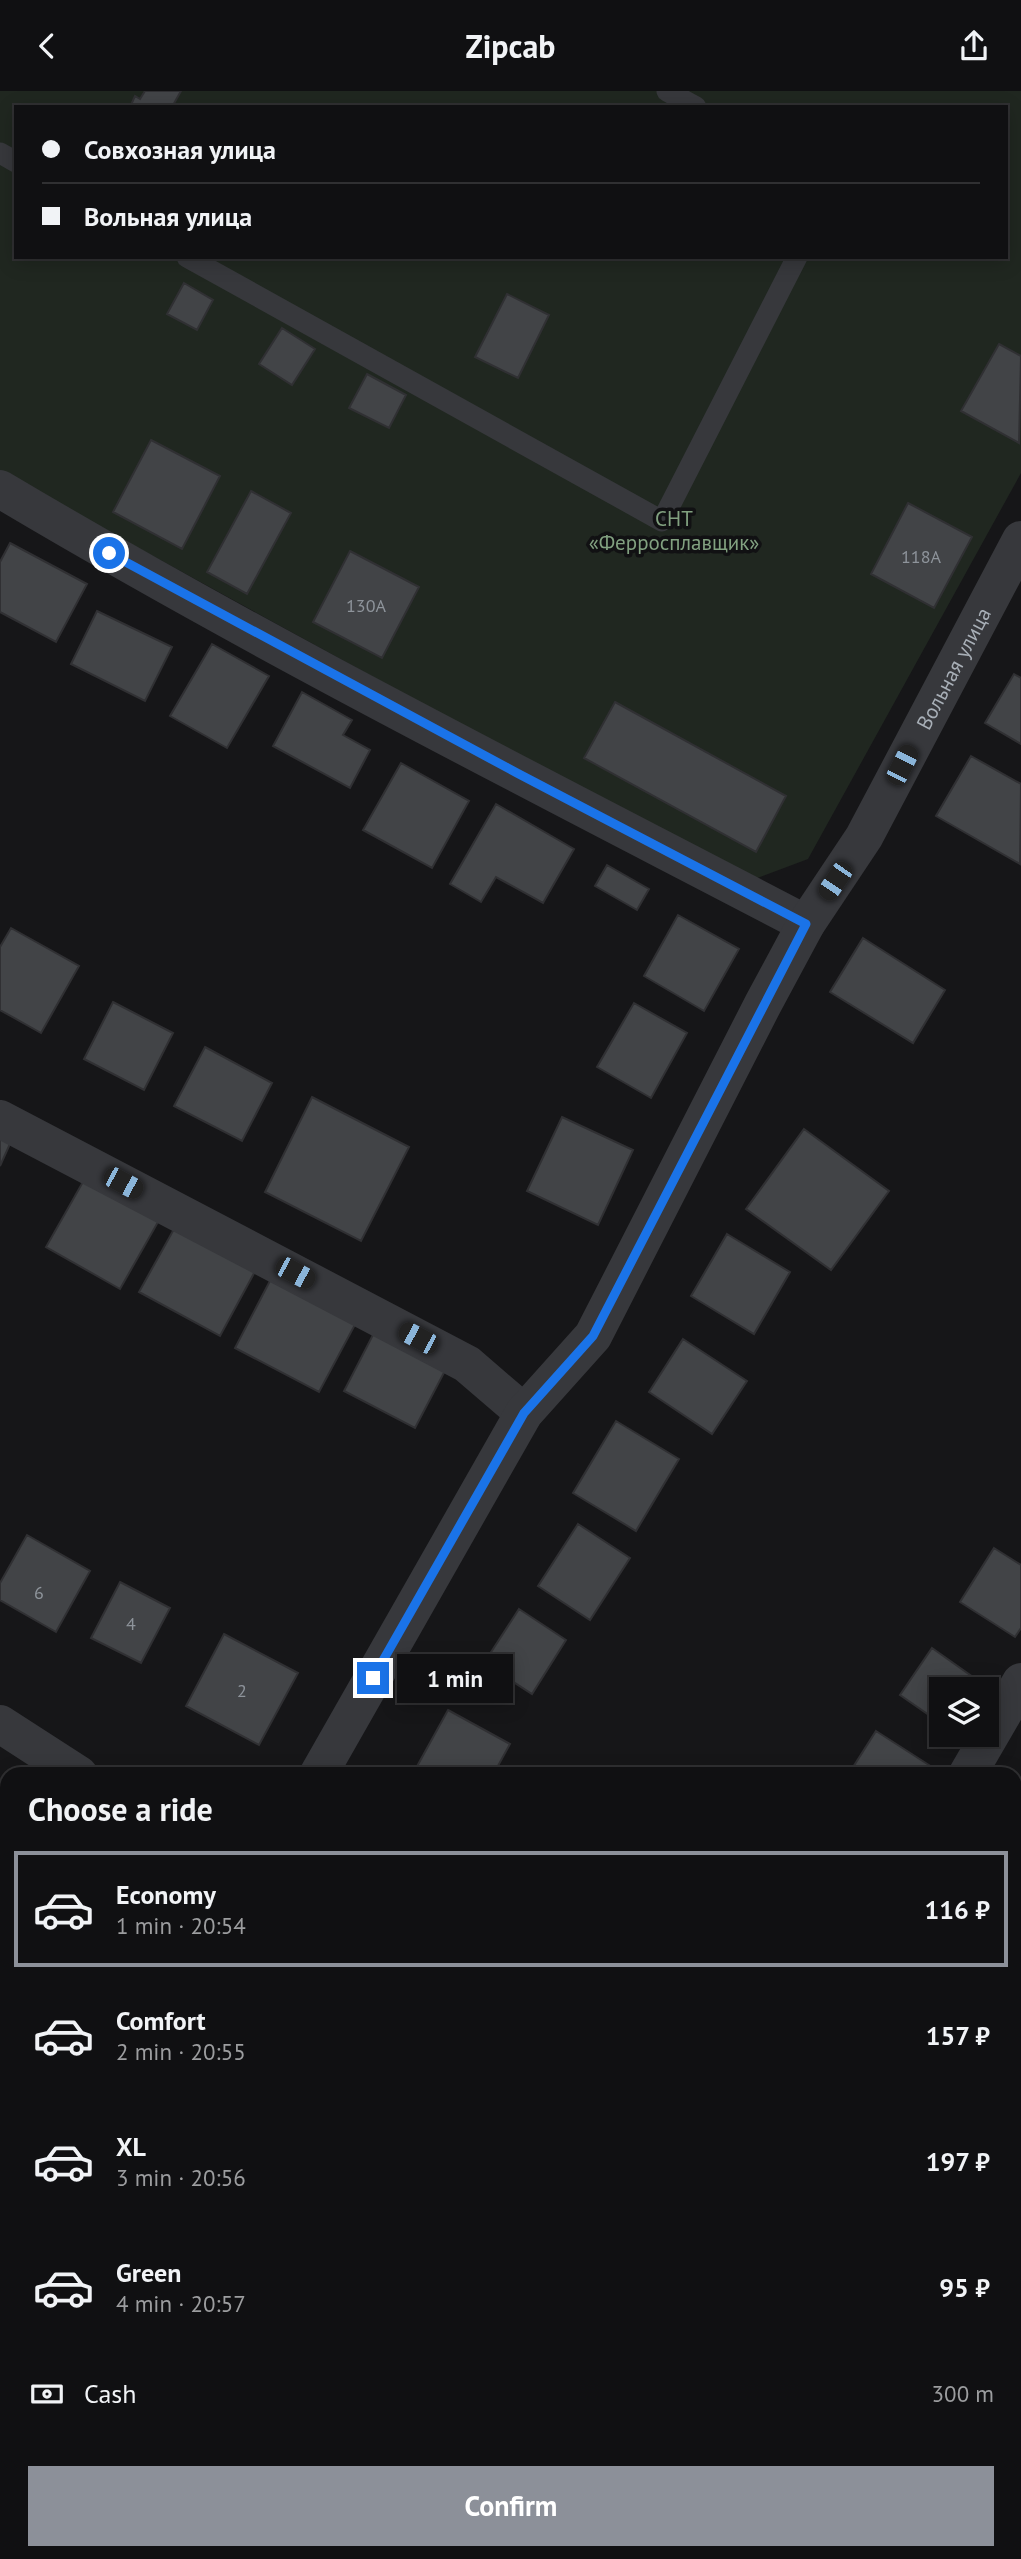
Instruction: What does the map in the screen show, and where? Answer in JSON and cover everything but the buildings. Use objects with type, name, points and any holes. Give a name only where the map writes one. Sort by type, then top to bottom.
[{"type":"street","points":[[0,489],[85,540],[517,773],[806,924]]},
{"type":"street","name":"Вольная улица","points":[[323,1767],[524,1413],[593,1336],[806,924],[864,837],[1021,540]]},
{"type":"street","points":[[0,1119],[467,1364],[524,1413]]},
{"type":"street","points":[[972,1767],[1021,1682]]},
{"type":"street","points":[[0,1724],[67,1767]]},
{"type":"lane","points":[[667,91],[692,105]]},
{"type":"lane","points":[[191,259],[662,521],[796,259]]},
{"type":"green space","name":"СНТ «Ферросплавщик»","points":[[0,91],[1021,91],[1021,473],[808,859],[747,882],[0,472]]},
{"type":"route","points":[[109,553],[517,773],[806,924],[593,1336],[524,1413],[373,1678]]}]
